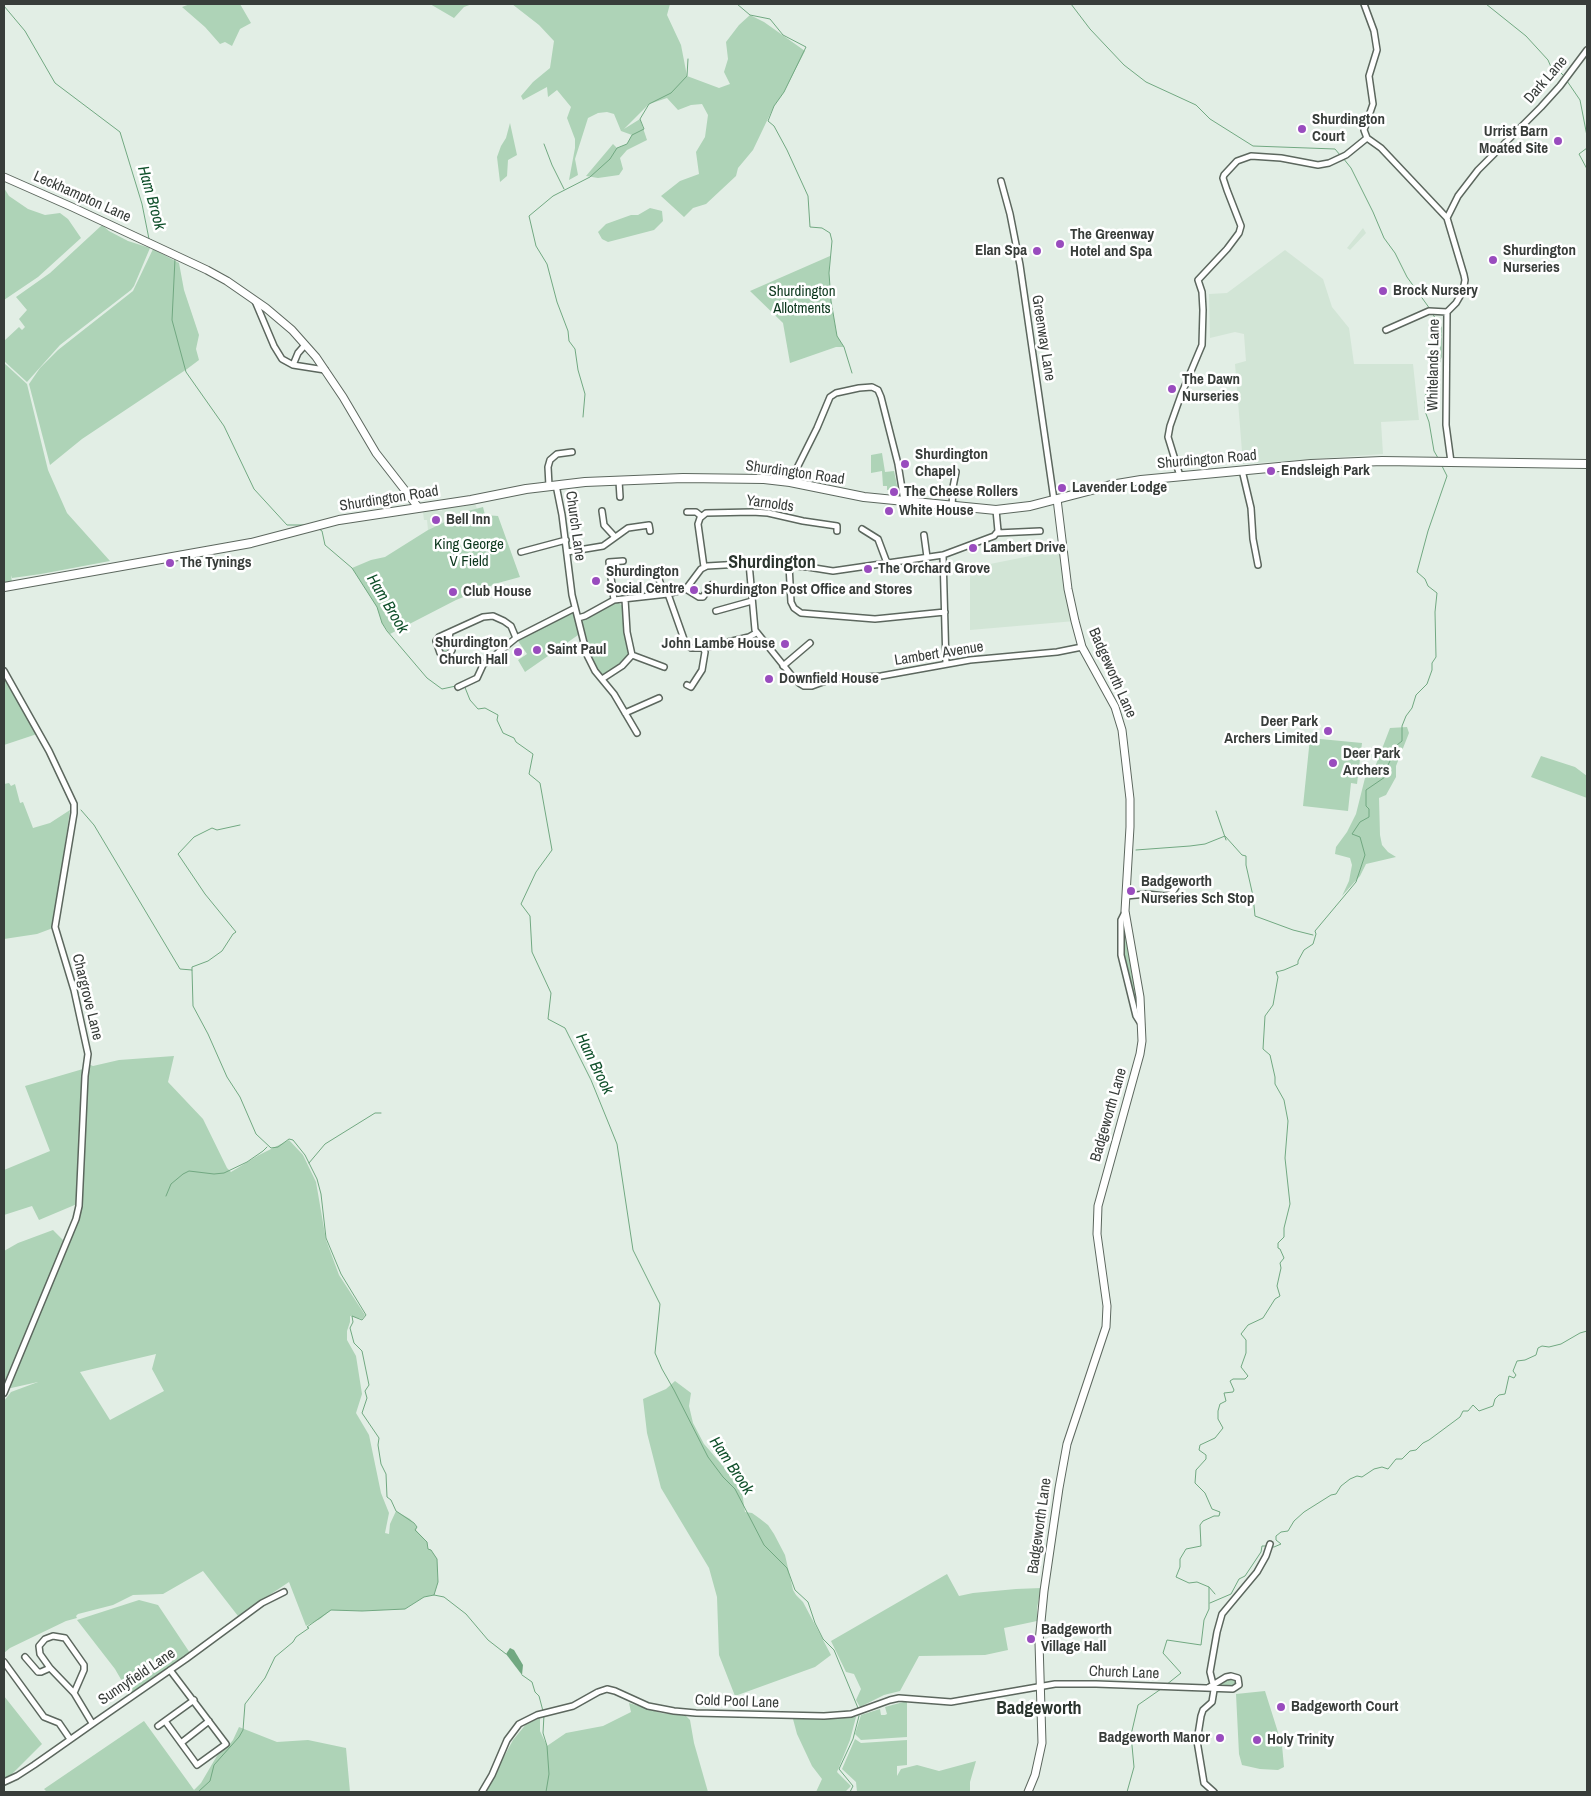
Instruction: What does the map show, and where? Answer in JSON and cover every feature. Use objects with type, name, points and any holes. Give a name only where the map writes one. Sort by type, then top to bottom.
[{"type":"main road","name":"Shurdington Road","points":[[4,587],[251,543],[339,520],[471,500],[526,488],[552,485],[618,481],[742,478],[790,482],[864,497],[996,510],[1030,506],[1111,485],[1242,470],[1338,463],[1587,464]]},
{"type":"street","points":[[1180,476],[1168,437],[1181,395],[1202,345],[1202,292],[1198,280],[1227,249],[1239,233],[1241,226],[1223,178],[1224,174],[1237,161],[1251,156],[1281,158],[1318,165],[1329,163],[1346,155],[1367,138],[1364,130],[1373,104],[1369,76],[1377,50],[1372,25],[1364,4]]},
{"type":"street","name":"Dark Lane","points":[[1447,218],[1458,196],[1478,170],[1554,93],[1587,50]]},
{"type":"street","name":"Whitelands Lane","points":[[1367,138],[1381,148],[1447,218],[1465,280],[1463,291],[1456,303],[1447,312],[1446,425],[1450,462]]},
{"type":"street","name":"Leckhampton Lane","points":[[4,177],[186,260],[227,281],[254,298],[292,330],[326,370],[376,452],[418,507]]},
{"type":"street","name":"Greenway Lane","points":[[1000,181],[1010,214],[1020,265],[1056,500]]},
{"type":"street","points":[[254,298],[278,354],[284,361],[293,365],[326,370]]},
{"type":"street","points":[[1386,330],[1429,311],[1447,312]]},
{"type":"street","points":[[293,365],[298,352],[306,345]]},
{"type":"street","points":[[790,482],[830,397],[836,393],[852,389],[872,387],[878,390],[881,397],[898,464],[904,501]]},
{"type":"street","name":"Church Lane","points":[[572,452],[558,454],[550,460],[548,467],[566,540],[575,608],[587,655],[595,671],[614,694],[637,734]]},
{"type":"street","points":[[1242,470],[1251,508],[1253,539],[1258,565]]},
{"type":"street","points":[[952,506],[956,472]]},
{"type":"street","points":[[618,481],[620,497]]},
{"type":"street","name":"Badgeworth Lane","points":[[1028,1792],[1035,1775],[1042,1743],[1039,1642],[1044,1591],[1059,1488],[1067,1444],[1106,1327],[1108,1306],[1097,1234],[1098,1206],[1140,1054],[1142,1025],[1140,997],[1125,911],[1130,799],[1122,730],[1115,708],[1082,647],[1068,589],[1056,500]]},
{"type":"street","points":[[996,510],[997,533]]},
{"type":"street","points":[[602,511],[604,525],[615,537]]},
{"type":"street","name":"Yarnolds","points":[[687,512],[696,512],[701,516],[706,513],[752,512],[837,526]]},
{"type":"street","points":[[701,516],[698,524],[704,567]]},
{"type":"street","points":[[567,552],[598,548],[628,528],[649,528],[648,518]]},
{"type":"street","points":[[862,529],[878,539],[887,563]]},
{"type":"street","points":[[578,618],[614,600],[686,590],[704,567],[749,563],[789,565],[833,571],[943,555],[992,537],[997,533],[1040,531]]},
{"type":"street","points":[[924,535],[927,557]]},
{"type":"street","points":[[521,552],[566,540]]},
{"type":"street","points":[[943,555],[946,664]]},
{"type":"street","points":[[614,600],[609,562],[623,560]]},
{"type":"street","points":[[749,563],[756,632],[783,666],[810,643]]},
{"type":"street","points":[[789,565],[790,602],[794,608],[804,613],[875,619],[945,612]]},
{"type":"street","points":[[657,573],[685,642],[694,649],[749,637],[756,632]]},
{"type":"street","points":[[686,590],[698,598],[703,597],[711,585]]},
{"type":"street","points":[[625,599],[627,632],[632,654]]},
{"type":"street","points":[[716,611],[752,601]]},
{"type":"street","points":[[458,687],[477,678],[483,665],[516,638],[575,608]]},
{"type":"street","points":[[450,632],[449,639],[452,650],[444,656],[440,653],[436,641],[439,637],[479,618],[493,616],[508,623],[516,638]]},
{"type":"street","name":"Lambert Avenue","points":[[783,666],[801,684],[812,686],[830,679],[882,676],[946,664],[1057,652],[1082,647]]},
{"type":"street","points":[[690,688],[702,670],[705,652],[703,648]]},
{"type":"street","points":[[632,654],[664,667]]},
{"type":"street","points":[[602,679],[622,666],[632,654]]},
{"type":"street","name":"Chargrove Lane","points":[[4,671],[48,751],[74,804],[55,927],[74,990],[88,1054],[85,1076],[79,1206],[76,1219],[4,1393]]},
{"type":"street","points":[[624,713],[659,698]]},
{"type":"street","points":[[1126,896],[1147,894],[1165,896],[1172,893],[1176,887]]},
{"type":"street","points":[[1125,911],[1120,920],[1121,955],[1136,1016],[1142,1025]]},
{"type":"street","points":[[1214,1792],[1204,1783],[1197,1740],[1201,1716],[1212,1702],[1210,1672],[1217,1632],[1222,1614],[1257,1572],[1269,1548]]},
{"type":"street","name":"Sunnyfield Lane","points":[[4,1782],[34,1766],[262,1603],[284,1592]]},
{"type":"street","points":[[74,1693],[84,1670],[84,1665],[65,1638],[53,1636],[44,1639],[38,1650],[40,1654],[50,1668],[74,1693],[92,1723]]},
{"type":"street","points":[[25,1656],[38,1672],[50,1668]]},
{"type":"street","points":[[4,1662],[44,1717],[59,1723],[70,1739]]},
{"type":"street","points":[[165,1721],[197,1765],[226,1744],[170,1670]]},
{"type":"street","name":"Church Lane","points":[[1040,1687],[1055,1684],[1096,1684],[1212,1687]]},
{"type":"street","name":"Cold Pool Lane","points":[[482,1792],[492,1775],[506,1740],[519,1724],[536,1715],[573,1706],[606,1689],[615,1691],[648,1706],[674,1711],[705,1714],[824,1716],[851,1714],[899,1698],[951,1702],[1040,1687]]},
{"type":"street","points":[[158,1726],[194,1700]]},
{"type":"street","points":[[181,1743],[209,1722]]},
{"type":"shaded area","points":[[1363,228],[1366,233],[1350,250],[1347,248]]},
{"type":"shaded area","points":[[1285,250],[1323,279],[1332,307],[1349,328],[1354,364],[1413,364],[1419,420],[1381,422],[1383,454],[1243,464],[1235,364],[1246,361],[1244,334],[1235,332],[1210,338],[1209,294],[1227,293]]},
{"type":"shaded area","points":[[475,503],[477,509],[428,530],[427,520],[424,520],[423,512],[437,509],[442,511],[443,508]]},
{"type":"shaded area","points":[[1063,545],[1075,621],[970,630],[970,568],[1040,554]]},
{"type":"shaded area","points":[[510,1648],[514,1650],[523,1665],[522,1675],[506,1654]]},
{"type":"green space","points":[[190,4],[240,4],[251,23],[240,29],[232,46],[225,42],[220,44],[205,27],[182,7]]},
{"type":"green space","points":[[430,4],[472,4],[464,7],[454,18]]},
{"type":"green space","points":[[512,4],[670,4],[667,15],[681,45],[687,76],[719,88],[730,84],[724,72],[728,59],[726,42],[739,25],[750,15],[764,22],[805,51],[784,92],[774,106],[753,150],[738,168],[736,176],[706,204],[693,208],[684,217],[661,196],[680,181],[699,174],[696,152],[705,137],[708,115],[702,104],[691,105],[678,110],[667,98],[649,104],[624,129],[640,119],[647,140],[627,150],[620,158],[623,169],[619,175],[598,178],[586,176],[613,144],[617,148],[627,144],[632,135],[621,131],[614,114],[607,112],[598,113],[588,118],[575,159],[578,175],[569,180],[575,148],[575,139],[567,118],[571,107],[557,90],[548,97],[547,87],[523,100],[521,96],[533,82],[550,68],[554,41],[539,25]]},
{"type":"green space","points":[[510,123],[517,155],[508,160],[507,176],[500,182],[497,157],[506,138]]},
{"type":"green space","points":[[4,188],[9,196],[28,209],[45,215],[60,213],[68,219],[81,238],[38,277],[4,300]]},
{"type":"green space","points":[[650,208],[662,211],[663,221],[654,230],[608,242],[602,239],[598,232],[606,224],[631,215],[638,215]]},
{"type":"green space","points":[[102,225],[128,241],[150,248],[134,286],[60,345],[27,382],[4,361],[4,341],[19,327],[22,330],[25,327],[19,319],[27,310],[16,297],[50,273]]},
{"type":"green space","points":[[153,249],[179,263],[184,290],[199,335],[196,349],[199,360],[82,439],[50,465],[29,384],[40,368],[58,350],[133,291]]},
{"type":"green space","name":"Shurdington Allotments","points":[[830,256],[831,301],[837,336],[844,347],[836,347],[790,363],[783,323],[750,291]]},
{"type":"green space","points":[[4,363],[27,384],[48,470],[67,513],[110,561],[41,574],[12,578],[11,575],[12,583],[4,584]]},
{"type":"green space","points":[[882,453],[885,472],[894,471],[898,490],[887,490],[887,486],[883,486],[882,471],[871,473],[871,455]]},
{"type":"green space","name":"King George V Field","points":[[483,507],[485,515],[498,516],[520,577],[498,583],[456,600],[390,634],[382,623],[377,607],[352,568],[371,560],[385,557],[428,530],[468,511]]},
{"type":"green space","points":[[614,600],[626,610],[630,658],[602,679],[595,671],[581,633],[525,672],[518,660],[527,654],[516,638],[575,608],[577,617]]},
{"type":"green space","points":[[444,637],[447,638],[452,652],[443,655],[437,640]]},
{"type":"green space","points":[[6,679],[37,734],[4,745],[4,681]]},
{"type":"green space","points":[[1407,727],[1409,733],[1396,766],[1396,777],[1386,795],[1379,798],[1382,845],[1396,857],[1366,864],[1360,876],[1342,896],[1349,881],[1352,865],[1350,858],[1335,854],[1336,847],[1347,832],[1356,814],[1365,778],[1375,767],[1390,728]]},
{"type":"green space","name":"Deer Park Archers","points":[[1310,738],[1362,743],[1357,784],[1351,783],[1348,811],[1303,806]]},
{"type":"green space","points":[[1541,756],[1575,767],[1587,776],[1587,798],[1531,777]]},
{"type":"green space","points":[[9,783],[11,786],[15,784],[20,803],[23,802],[33,828],[50,823],[70,810],[53,928],[37,934],[4,939],[4,784]]},
{"type":"green space","points":[[1123,921],[1137,991],[1138,1015],[1124,957]]},
{"type":"green space","points":[[174,1056],[168,1082],[203,1119],[227,1168],[231,1172],[289,1140],[303,1155],[316,1182],[326,1240],[339,1275],[365,1315],[362,1319],[350,1316],[347,1340],[356,1356],[362,1394],[356,1413],[369,1435],[381,1493],[389,1513],[385,1533],[389,1534],[390,1524],[396,1511],[410,1519],[417,1527],[416,1530],[427,1542],[428,1549],[431,1550],[437,1559],[438,1582],[434,1595],[424,1597],[405,1609],[331,1610],[320,1619],[306,1626],[289,1582],[238,1616],[203,1571],[163,1594],[133,1595],[113,1605],[78,1614],[77,1618],[66,1621],[10,1648],[4,1653],[4,1401],[11,1392],[38,1382],[11,1388],[8,1386],[79,1220],[82,1204],[88,1064],[93,1066],[119,1060]],"holes":[[[156,1354],[152,1369],[164,1391],[110,1420],[80,1372]]]},
{"type":"green space","points":[[83,1069],[77,1204],[39,1220],[32,1206],[4,1215],[4,1170],[50,1151],[25,1086]]},
{"type":"green space","points":[[53,1230],[65,1242],[4,1386],[4,1251],[18,1243]]},
{"type":"green space","points":[[675,1381],[691,1393],[689,1406],[693,1423],[704,1444],[736,1481],[742,1492],[745,1512],[752,1513],[759,1518],[768,1525],[774,1534],[785,1555],[793,1590],[803,1602],[831,1655],[815,1667],[735,1696],[719,1655],[717,1597],[709,1568],[661,1488],[647,1433],[643,1399],[666,1389]]},
{"type":"green space","points":[[947,1574],[959,1596],[973,1593],[1041,1588],[1037,1608],[1037,1621],[1004,1628],[1008,1650],[985,1655],[919,1656],[900,1691],[884,1695],[860,1707],[856,1700],[861,1689],[854,1674],[846,1672],[831,1641]]},
{"type":"green space","points":[[139,1600],[158,1605],[190,1653],[130,1695],[115,1669],[77,1620]]},
{"type":"green space","points":[[1236,1676],[1237,1687],[1214,1690],[1213,1684]]},
{"type":"green space","points":[[1265,1691],[1282,1745],[1284,1767],[1278,1770],[1242,1765],[1239,1754],[1236,1694]]},
{"type":"green space","points":[[4,1696],[42,1744],[11,1775],[4,1779]]},
{"type":"green space","points":[[907,1701],[907,1737],[861,1740],[855,1734],[861,1715],[880,1709],[881,1715],[885,1715],[887,1714],[885,1707]]},
{"type":"green space","points":[[629,1703],[661,1713],[686,1716],[690,1720],[694,1743],[708,1792],[485,1792],[513,1740],[527,1723],[540,1718],[540,1731],[547,1746],[566,1733],[603,1726],[631,1712]]},
{"type":"green space","points":[[856,1717],[850,1740],[837,1772],[851,1786],[845,1792],[816,1792],[822,1779],[812,1766],[797,1734],[793,1719]]},
{"type":"green space","points":[[144,1721],[194,1790],[201,1783],[218,1754],[233,1740],[239,1727],[277,1742],[308,1740],[346,1748],[350,1792],[47,1792],[44,1789]]},
{"type":"green space","points":[[855,1739],[861,1743],[907,1740],[907,1765],[897,1766],[897,1776],[901,1769],[917,1765],[939,1771],[976,1761],[970,1782],[970,1792],[857,1792],[856,1782],[842,1769]]},
{"type":"waterway","points":[[737,4],[750,15],[770,19],[783,35],[806,47],[784,92],[774,106],[768,121],[774,126],[787,150],[808,196],[810,227],[822,228],[830,233],[832,241],[829,273],[831,301],[837,336],[844,347],[852,373]]},
{"type":"waterway","points":[[1071,4],[1090,29],[1124,65],[1146,82],[1196,105],[1210,119],[1253,146],[1335,149],[1340,155]]},
{"type":"waterway","points":[[1486,4],[1526,36],[1548,60],[1551,67],[1557,69],[1564,76]]},
{"type":"waterway","name":"Ham Brook","points":[[4,6],[25,31],[55,83],[120,132],[142,204],[149,239],[155,242]]},
{"type":"waterway","points":[[583,417],[585,394],[578,370],[575,349],[569,341],[568,331],[557,302],[547,264],[536,246],[529,216],[553,196],[590,177],[610,159],[617,148],[627,144],[632,135],[644,129],[640,119],[649,104],[671,93],[687,76],[688,59]]},
{"type":"waterway","points":[[1567,81],[1580,100],[1587,136]]},
{"type":"waterway","points":[[544,144],[564,189]]},
{"type":"waterway","points":[[1587,148],[1579,154],[1587,169]]},
{"type":"waterway","points":[[1343,158],[1351,168],[1384,238],[1395,253],[1407,277],[1430,309]]},
{"type":"waterway","name":"Ham Brook","points":[[175,259],[172,320],[186,372],[224,426],[254,489],[287,525],[308,525]]},
{"type":"waterway","points":[[1432,313],[1441,327],[1441,357],[1437,372],[1425,396],[1425,411],[1434,451],[1438,458]]},
{"type":"waterway","points":[[1166,1685],[1181,1673],[1163,1653],[1167,1640],[1201,1645],[1204,1620],[1209,1609],[1209,1587],[1197,1582],[1189,1583],[1176,1577],[1180,1567],[1180,1559],[1186,1549],[1201,1546],[1200,1525],[1203,1521],[1219,1516],[1220,1512],[1212,1509],[1205,1493],[1195,1483],[1196,1470],[1206,1459],[1206,1455],[1199,1450],[1200,1445],[1215,1438],[1223,1428],[1218,1419],[1218,1411],[1220,1404],[1226,1401],[1224,1393],[1233,1392],[1234,1390],[1230,1381],[1233,1379],[1245,1379],[1248,1376],[1241,1367],[1246,1353],[1246,1340],[1241,1334],[1248,1325],[1263,1318],[1275,1299],[1280,1296],[1277,1286],[1281,1268],[1280,1263],[1284,1258],[1278,1248],[1278,1243],[1284,1237],[1284,1228],[1290,1204],[1285,1158],[1288,1121],[1284,1100],[1275,1084],[1270,1055],[1263,1049],[1265,1016],[1273,1005],[1278,977],[1276,972],[1298,964],[1304,950],[1313,944],[1315,931],[1356,882],[1365,855],[1360,837],[1352,834],[1360,822],[1369,817],[1369,809],[1366,806],[1366,790],[1388,775],[1387,767],[1390,761],[1387,750],[1392,749],[1402,741],[1402,726],[1406,716],[1412,708],[1416,695],[1427,684],[1432,670],[1432,663],[1436,657],[1435,612],[1437,593],[1428,586],[1425,579],[1417,572],[1428,531],[1447,476],[1442,466]]},
{"type":"waterway","name":"Ham Brook","points":[[319,529],[322,531],[325,545],[352,568],[377,607],[382,623],[387,631],[427,678],[442,689],[456,686]]},
{"type":"waterway","name":"Ham Brook","points":[[464,685],[470,700],[478,709],[485,708],[498,715],[497,720],[503,733],[514,738],[516,742],[533,754],[529,774],[540,783],[552,850],[536,872],[521,904],[530,916],[532,952],[551,993],[548,1019],[565,1028],[591,1080],[617,1144],[633,1250],[660,1304],[655,1353],[708,1457],[735,1489],[764,1545],[787,1568],[795,1590],[808,1602],[823,1639],[834,1650],[858,1708]]},
{"type":"waterway","points":[[81,810],[94,825],[180,969],[192,970],[193,1006],[227,1077],[240,1097],[256,1134],[271,1148],[278,1147],[289,1139],[293,1140],[305,1155],[317,1179],[321,1194],[326,1238],[341,1274],[366,1315],[362,1320],[352,1316],[353,1322],[350,1328],[354,1343],[362,1351],[369,1385],[365,1391],[367,1398],[362,1413],[379,1438],[378,1445],[381,1464],[386,1474],[387,1497],[391,1500],[396,1511],[414,1523],[417,1527],[415,1530],[427,1542],[428,1549],[431,1550],[437,1559],[438,1582],[434,1595]]},
{"type":"waterway","points":[[1216,811],[1226,840]]},
{"type":"waterway","points":[[192,970],[192,967],[208,961],[222,951],[236,932],[205,894],[178,854],[194,837],[212,828],[217,830],[240,825]]},
{"type":"waterway","points":[[1136,850],[1205,844],[1225,836],[1242,855],[1246,856],[1255,916],[1313,935]]},
{"type":"waterway","points":[[309,1163],[325,1144],[375,1113],[381,1113]]},
{"type":"waterway","points":[[166,1196],[171,1184],[189,1171],[214,1174],[224,1173],[247,1162],[267,1147]]},
{"type":"waterway","points":[[1271,1547],[1281,1544],[1276,1540],[1276,1536],[1281,1532],[1288,1531],[1294,1521],[1304,1512],[1331,1495],[1336,1494],[1341,1486],[1350,1479],[1357,1476],[1362,1477],[1374,1469],[1382,1467],[1388,1469],[1396,1459],[1402,1459],[1410,1451],[1416,1450],[1460,1417],[1463,1411],[1468,1411],[1473,1405],[1479,1411],[1493,1406],[1495,1399],[1499,1395],[1505,1394],[1509,1376],[1514,1378],[1516,1375],[1513,1371],[1517,1361],[1536,1355],[1538,1348],[1542,1346],[1549,1347],[1561,1344],[1587,1331]]},
{"type":"waterway","points":[[1210,1603],[1231,1594],[1239,1579],[1245,1576],[1261,1552],[1262,1546],[1267,1546]]},
{"type":"waterway","points":[[1209,1587],[1215,1594]]},
{"type":"waterway","points":[[198,1792],[210,1781],[214,1765],[243,1730],[245,1704],[265,1678],[275,1657],[293,1642],[296,1637],[309,1628],[307,1627],[331,1610],[405,1609],[424,1597],[434,1595],[444,1597],[466,1614],[488,1640],[506,1654]]},
{"type":"waterway","points":[[522,1675],[532,1682],[535,1692],[539,1696],[543,1711]]},
{"type":"waterway","points":[[1127,1792],[1134,1767],[1131,1735],[1138,1705],[1161,1689]]},
{"type":"waterway","points":[[544,1715],[543,1733],[547,1746],[549,1774],[546,1792]]},
{"type":"waterway","name":"Ham Brook","points":[[850,1792],[853,1786],[839,1769],[853,1739],[859,1716]]},
{"type":"place","name":"Shurdington Court","points":[[1302,129]]},
{"type":"place","name":"Urrist Barn Moated Site","points":[[1558,141]]},
{"type":"place","name":"The Greenway Hotel and Spa","points":[[1060,244]]},
{"type":"place","name":"Elan Spa","points":[[1037,251]]},
{"type":"place","name":"Shurdington Nurseries","points":[[1493,260]]},
{"type":"place","name":"Brock Nursery","points":[[1383,291]]},
{"type":"place","name":"The Dawn Nurseries","points":[[1172,389]]},
{"type":"place","name":"Shurdington Chapel","points":[[905,464]]},
{"type":"place","name":"Endsleigh Park","points":[[1271,471]]},
{"type":"place","name":"Lavender Lodge","points":[[1062,488]]},
{"type":"place","name":"The Cheese Rollers","points":[[894,492]]},
{"type":"place","name":"White House","points":[[889,511]]},
{"type":"place","name":"Bell Inn","points":[[436,520]]},
{"type":"place","name":"Lambert Drive","points":[[973,548]]},
{"type":"place","name":"The Tynings","points":[[170,563]]},
{"type":"place","name":"The Orchard Grove","points":[[868,569]]},
{"type":"place","name":"Shurdington Social Centre","points":[[596,581]]},
{"type":"place","name":"Shurdington Post Office and Stores","points":[[694,590]]},
{"type":"place","name":"Club House","points":[[453,592]]},
{"type":"place","name":"John Lambe House","points":[[785,644]]},
{"type":"place","name":"Saint Paul","points":[[537,650]]},
{"type":"place","name":"Shurdington Church Hall","points":[[518,652]]},
{"type":"place","name":"Downfield House","points":[[769,679]]},
{"type":"place","name":"Deer Park Archers Limited","points":[[1328,731]]},
{"type":"place","name":"Deer Park Archers","points":[[1333,763]]},
{"type":"place","name":"Badgeworth Nurseries Sch Stop","points":[[1131,891]]},
{"type":"place","name":"Badgeworth Village Hall","points":[[1031,1639]]},
{"type":"place","name":"Badgeworth Court","points":[[1281,1707]]},
{"type":"place","name":"Badgeworth Manor","points":[[1220,1738]]},
{"type":"place","name":"Holy Trinity","points":[[1257,1740]]},
{"type":"district","name":"Shurdington","points":[[772,563]]},
{"type":"district","name":"Badgeworth","points":[[1039,1709]]}]
